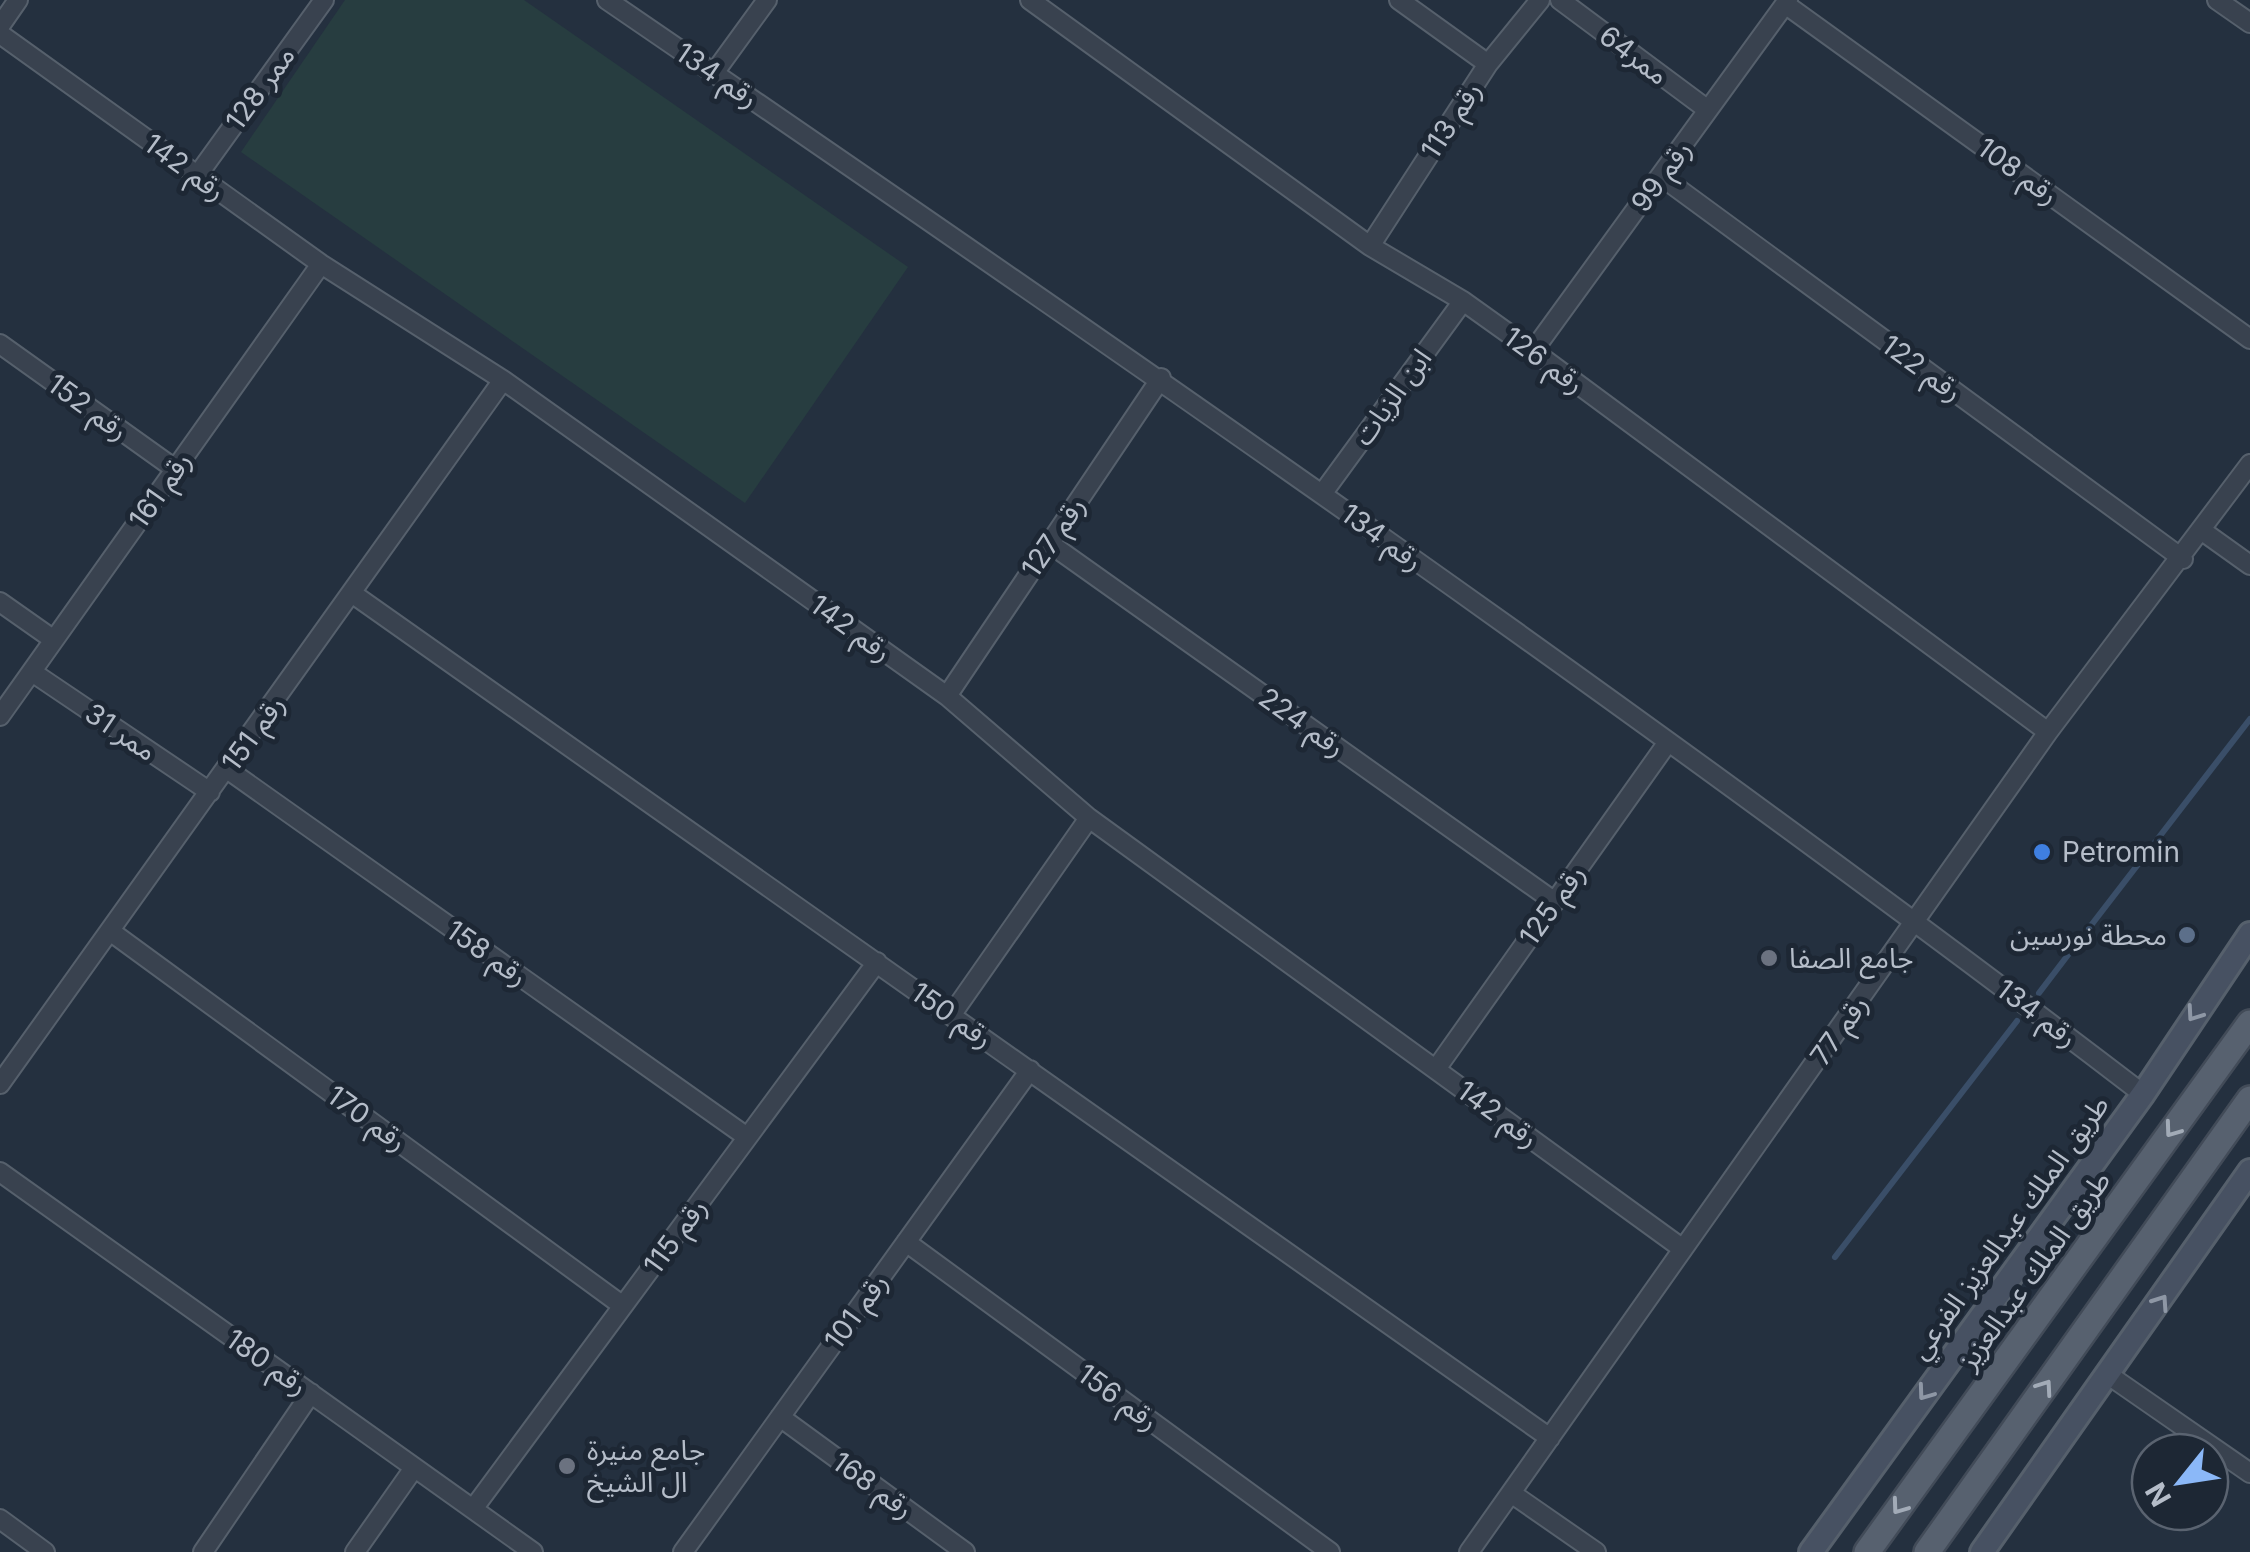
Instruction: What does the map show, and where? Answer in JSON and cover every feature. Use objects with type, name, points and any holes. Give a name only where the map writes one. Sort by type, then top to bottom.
[{"type":"main road","name":"طريق الملك عبدالعزيز الفرعي","points":[[1810,1552],[2142,1094],[2250,934]]},
{"type":"main road","name":"طريق الملك عبدالعزيز","points":[[1867,1552],[2250,1023]]},
{"type":"main road","points":[[1928,1552],[2250,1099]]},
{"type":"main road","points":[[1982,1552],[2110,1376],[2250,1171]]},
{"type":"street","points":[[0,30],[18,0]]},
{"type":"street","name":"ممر 128","points":[[197,176],[324,0]]},
{"type":"street","name":"رقم 134","points":[[607,0],[1161,378],[1916,920],[2142,1094]]},
{"type":"street","points":[[714,74],[767,0]]},
{"type":"street","name":"رقم 126","points":[[1030,0],[1370,246],[1463,301],[1533,351],[2048,732]]},
{"type":"street","points":[[1399,0],[1488,64]]},
{"type":"street","name":"رقم 113","points":[[1370,246],[1488,64],[1540,0]]},
{"type":"street","name":"ممر64","points":[[1560,0],[1708,110]]},
{"type":"street","points":[[2217,0],[2250,23]]},
{"type":"street","name":"رقم 99","points":[[1533,351],[1787,2]]},
{"type":"street","name":"رقم 108","points":[[1787,2],[2250,338]]},
{"type":"street","name":"رقم 142","points":[[0,30],[320,264],[503,380],[947,696],[1089,818],[1683,1249]]},
{"type":"street","name":"رقم 122","points":[[1662,176],[2183,559]]},
{"type":"street","name":"رقم 161","points":[[0,716],[320,264]]},
{"type":"street","name":"ابن الزيات","points":[[1322,494],[1463,301]]},
{"type":"street","name":"رقم 152","points":[[0,344],[175,470]]},
{"type":"street","name":"رقم 127","points":[[947,696],[1161,378]]},
{"type":"street","name":"رقم 151","points":[[0,1084],[503,380]]},
{"type":"street","name":"رقم 77","points":[[1469,1552],[2048,732],[2183,559],[2250,464]]},
{"type":"street","points":[[2201,530],[2250,566]]},
{"type":"street","name":"رقم 224","points":[[1049,543],[1554,902]]},
{"type":"street","name":"رقم 150","points":[[353,594],[1550,1438]]},
{"type":"street","points":[[0,602],[54,640]]},
{"type":"street","name":"ممر 31","points":[[32,672],[210,792]]},
{"type":"street","name":"رقم 125","points":[[1436,1069],[1668,742]]},
{"type":"street","name":"رقم 158","points":[[226,769],[747,1138]]},
{"type":"street","points":[[952,1014],[1089,818]]},
{"type":"street","name":"رقم 170","points":[[110,931],[623,1306]]},
{"type":"street","name":"رقم 115","points":[[473,1509],[877,962]]},
{"type":"street","name":"رقم 101","points":[[683,1552],[1030,1070]]},
{"type":"street","name":"رقم 180","points":[[0,1172],[533,1552]]},
{"type":"street","name":"رقم 156","points":[[906,1242],[1330,1552]]},
{"type":"street","points":[[2110,1376],[2250,1473]]},
{"type":"street","points":[[203,1552],[311,1393]]},
{"type":"street","name":"رقم 168","points":[[780,1418],[966,1552]]},
{"type":"street","points":[[355,1552],[414,1468]]},
{"type":"street","points":[[1510,1493],[1596,1552]]},
{"type":"street","points":[[0,1519],[45,1552]]},
{"type":"green space","points":[[345,0],[524,0],[908,267],[745,503],[241,152]]},
{"type":"waterway","points":[[2089,928],[2250,719]]},
{"type":"waterway","points":[[2039,993],[2074,947]]},
{"type":"waterway","points":[[1835,1257],[2017,1021]]},
{"type":"place","name":"Petromin","points":[[2042,852]]},
{"type":"place","name":"محطة نورسين","points":[[2187,935]]},
{"type":"place","name":"جامع الصفا","points":[[1769,958]]},
{"type":"place","name":"جامع منيرة ال الشيخ","points":[[567,1466]]}]
